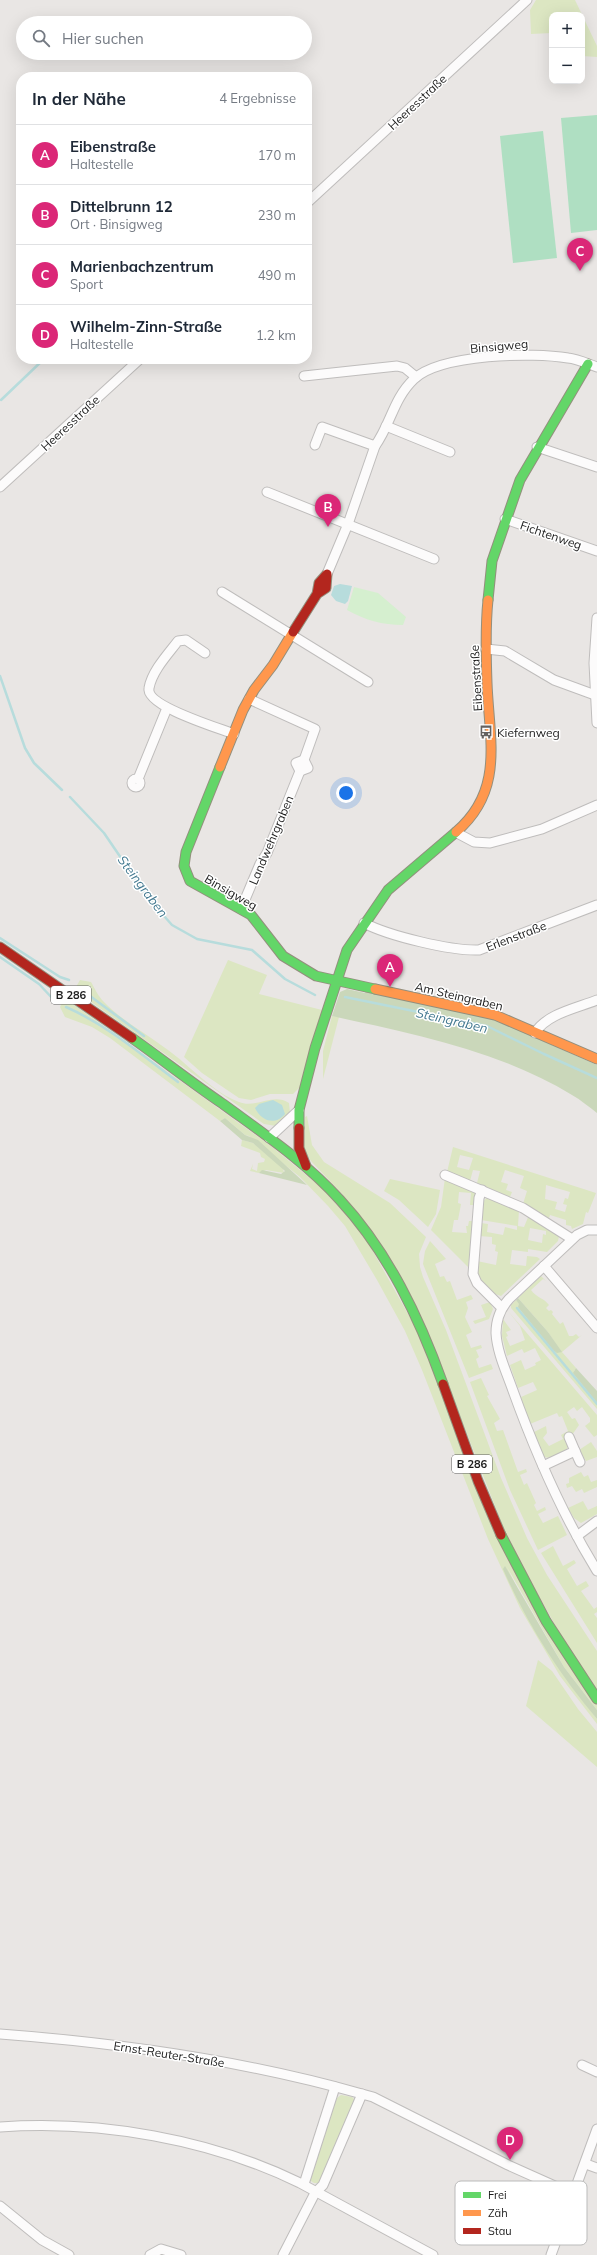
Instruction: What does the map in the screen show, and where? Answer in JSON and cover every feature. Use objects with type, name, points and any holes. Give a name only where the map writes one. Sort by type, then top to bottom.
[{"type":"street","name":"Heeresstraße","points":[[312,198],[527,0]]},
{"type":"street","name":"Binsigweg","points":[[336,981],[308,972],[283,956],[275,949],[255,919],[241,909],[190,881],[184,866],[186,852],[234,734],[249,699],[292,635],[317,594],[326,588],[327,574],[348,524],[375,446],[398,399],[416,378],[445,364],[496,357],[537,355],[568,358],[597,367]]},
{"type":"street","name":"Heeresstraße","points":[[0,487],[135,364]]},
{"type":"street","name":"Eibenstraße","points":[[336,981],[347,950],[379,901],[395,882],[457,833],[467,822],[482,800],[491,770],[492,736],[487,684],[486,621],[491,567],[505,519],[520,480],[537,447],[588,364]]},
{"type":"street","points":[[304,376],[397,366],[405,368],[416,378]]},
{"type":"street","points":[[386,426],[450,452]]},
{"type":"street","points":[[315,445],[322,427],[375,446]]},
{"type":"street","points":[[537,447],[597,467]]},
{"type":"street","points":[[267,492],[434,559]]},
{"type":"street","name":"Fichtenweg","points":[[505,519],[597,551]]},
{"type":"street","points":[[222,592],[368,682]]},
{"type":"street","points":[[597,618],[594,645],[597,723]]},
{"type":"street","points":[[205,653],[186,640],[181,640],[165,659],[148,690],[150,697],[167,708],[234,734]]},
{"type":"street","points":[[486,649],[505,651],[554,680],[596,695]]},
{"type":"street","name":"Landwehrgraben","points":[[241,909],[260,864],[267,853],[300,771],[296,763],[304,760],[315,729],[249,699]]},
{"type":"street","points":[[138,779],[167,708]]},
{"type":"street","points":[[457,833],[474,842],[490,843],[542,829],[597,805]]},
{"type":"street","name":"Erlenstraße","points":[[364,924],[376,929],[441,946],[462,950],[480,950],[597,905]]},
{"type":"street","name":"B 286","points":[[0,947],[173,1067],[269,1138],[286,1142],[306,1167],[340,1200],[360,1223],[400,1286],[437,1368],[478,1480],[511,1557],[555,1638],[597,1699]]},
{"type":"street","points":[[306,1167],[299,1148],[299,1110],[327,1007],[336,981]]},
{"type":"street","name":"Am Steingraben","points":[[336,981],[495,1015],[508,1019],[535,1033],[597,1059]]},
{"type":"street","points":[[535,1033],[541,1025],[551,1018],[597,1000]]},
{"type":"street","points":[[269,1138],[299,1110]]},
{"type":"street","points":[[286,1142],[299,1128]]},
{"type":"street","points":[[445,1175],[523,1208],[572,1239]]},
{"type":"street","points":[[482,1190],[473,1274],[476,1283],[502,1308]]},
{"type":"street","points":[[597,1230],[584,1231],[572,1239],[544,1266],[502,1308],[496,1328],[499,1349],[527,1429],[577,1536],[597,1571]]},
{"type":"street","points":[[544,1266],[597,1328]]},
{"type":"street","points":[[569,1437],[580,1462]]},
{"type":"street","points":[[543,1466],[575,1451]]},
{"type":"street","points":[[577,1536],[597,1521]]},
{"type":"street","name":"Ernst-Reuter-Straße","points":[[0,2034],[80,2041],[182,2055],[362,2094],[545,2181]]},
{"type":"street","points":[[582,2065],[597,2072]]},
{"type":"street","points":[[304,2184],[335,2087]]},
{"type":"street","points":[[283,2255],[316,2193],[323,2185],[362,2094]]},
{"type":"street","points":[[0,2127],[52,2126],[97,2129],[151,2136],[228,2154],[278,2172],[304,2184],[316,2193],[433,2255]]},
{"type":"street","points":[[580,2181],[597,2129]]},
{"type":"street","points":[[586,2164],[597,2168]]},
{"type":"street","points":[[0,2206],[42,2240],[69,2255]]},
{"type":"street","points":[[551,2255],[555,2245]]},
{"type":"street","points":[[150,2255],[161,2249],[181,2255]]},
{"type":"green space","points":[[536,0],[575,0],[581,12],[549,12],[549,33],[531,34],[530,10]]},
{"type":"green space","points":[[585,21],[597,46],[597,57],[585,56]]},
{"type":"green space","points":[[597,115],[597,230],[571,233],[561,118]]},
{"type":"green space","points":[[543,131],[557,258],[513,263],[500,136]]},
{"type":"green space","points":[[354,587],[378,593],[406,617],[403,625],[374,621],[360,617],[347,610]]},
{"type":"green space","points":[[228,960],[267,975],[259,994],[322,1010],[300,1087],[293,1094],[270,1094],[251,1100],[239,1098],[202,1073],[184,1057]]},
{"type":"green space","points":[[80,980],[91,982],[100,997],[111,1009],[176,1056],[220,1092],[245,1104],[277,1099],[283,1100],[289,1103],[290,1113],[276,1126],[264,1124],[77,992],[76,987]]},
{"type":"green space","points":[[347,989],[365,993],[366,991],[489,1017],[597,1065],[597,1113],[582,1101],[545,1080],[486,1055],[425,1037],[332,1016],[340,992]]},
{"type":"green space","points":[[70,1002],[271,1146],[323,1189],[365,1237],[417,1330],[476,1485],[597,1705],[597,1710],[564,1667],[507,1567],[548,1652],[597,1719],[597,1724],[560,1676],[520,1608],[488,1539],[422,1370],[405,1331],[345,1226],[300,1177],[225,1118],[220,1121],[110,1038],[92,1027],[65,1017],[60,1007],[62,1003]]},
{"type":"green space","points":[[332,1016],[339,1017],[323,1079],[323,1051]]},
{"type":"green space","points":[[307,1116],[312,1145],[324,1162],[390,1203],[426,1237],[419,1254],[420,1267],[423,1277],[446,1330],[501,1478],[527,1538],[547,1575],[597,1651],[597,1691],[572,1655],[510,1545],[435,1351],[342,1194],[311,1161],[304,1150],[305,1117]]},
{"type":"green space","points":[[225,1118],[245,1135],[258,1140],[307,1185],[259,1173],[262,1170],[281,1174],[285,1171],[253,1143],[242,1140],[220,1121]]},
{"type":"green space","points":[[242,1140],[253,1143],[283,1168],[284,1173],[266,1170],[259,1173],[250,1171],[253,1164],[252,1169],[257,1171],[258,1163],[264,1162],[265,1159],[261,1157],[260,1153],[241,1146]]},
{"type":"green space","points":[[453,1147],[596,1193],[588,1213],[586,1212],[583,1224],[572,1229],[571,1226],[566,1225],[566,1220],[550,1215],[549,1218],[523,1204],[527,1191],[520,1188],[524,1176],[505,1170],[501,1182],[508,1184],[506,1190],[512,1192],[510,1197],[477,1183],[480,1171],[473,1170],[470,1181],[447,1172]],"holes":[[[460,1155],[473,1158],[469,1170],[457,1167]],[[546,1185],[570,1192],[568,1199],[565,1198],[563,1204],[567,1205],[565,1212],[555,1209],[557,1202],[545,1199]]]},
{"type":"green space","points":[[445,1178],[476,1193],[475,1205],[470,1205],[471,1193],[459,1192],[458,1203],[461,1204],[458,1220],[454,1220],[452,1232],[467,1233],[466,1226],[468,1226],[469,1221],[474,1221],[468,1267],[431,1230],[441,1207]]},
{"type":"green space","points":[[390,1179],[440,1190],[436,1214],[428,1227],[399,1200],[384,1191]]},
{"type":"green space","points":[[487,1197],[519,1210],[518,1226],[524,1227],[529,1215],[559,1236],[558,1241],[547,1252],[528,1249],[528,1252],[512,1250],[510,1264],[526,1266],[527,1256],[537,1257],[540,1259],[501,1296],[492,1293],[478,1277],[477,1261],[496,1265],[498,1252],[495,1251],[496,1245],[492,1244],[492,1237],[479,1236],[481,1223],[488,1224],[487,1232],[503,1235],[505,1227],[517,1230],[517,1226],[481,1220],[483,1202]],"holes":[[[530,1228],[546,1231],[546,1235],[543,1234],[542,1243],[528,1240]]]},
{"type":"green space","points":[[430,1241],[446,1259],[435,1264],[440,1277],[444,1276],[447,1282],[450,1281],[457,1300],[471,1295],[473,1299],[466,1302],[468,1308],[465,1317],[472,1332],[466,1335],[471,1348],[481,1345],[482,1348],[476,1350],[479,1357],[476,1359],[479,1368],[491,1364],[493,1369],[469,1378],[423,1264],[425,1251]]},
{"type":"green space","points":[[541,1276],[546,1281],[543,1279],[531,1290],[549,1305],[546,1308],[553,1312],[552,1314],[560,1324],[563,1322],[569,1336],[576,1334],[579,1337],[582,1335],[562,1352],[576,1368],[574,1371],[597,1403],[597,1409],[511,1308],[511,1305],[516,1300],[561,1352],[548,1332],[518,1298]]},
{"type":"green space","points":[[518,1298],[548,1332],[562,1352],[557,1353],[553,1350],[518,1307],[519,1304],[516,1300]]},
{"type":"green space","points":[[490,1302],[493,1309],[489,1319],[475,1324],[473,1321],[486,1317],[481,1305]]},
{"type":"green space","points":[[508,1311],[597,1415],[597,1435],[594,1437],[585,1426],[590,1422],[590,1418],[582,1407],[577,1411],[574,1407],[567,1412],[572,1419],[575,1418],[579,1425],[572,1435],[566,1451],[550,1458],[544,1457],[534,1432],[546,1426],[547,1433],[543,1438],[549,1446],[563,1439],[561,1435],[568,1431],[562,1416],[559,1417],[557,1413],[530,1424],[521,1397],[537,1390],[533,1382],[518,1388],[510,1365],[521,1360],[525,1370],[536,1365],[535,1363],[541,1360],[535,1348],[524,1353],[522,1349],[507,1356],[502,1336],[503,1319],[511,1330],[506,1332],[508,1336],[506,1337],[510,1346],[525,1340],[520,1326]]},
{"type":"green space","points":[[576,1368],[597,1391],[597,1403],[573,1373]]},
{"type":"green space","points":[[481,1378],[489,1395],[487,1396],[500,1419],[494,1423],[497,1431],[503,1430],[518,1472],[526,1469],[527,1472],[520,1475],[524,1485],[527,1483],[536,1503],[534,1505],[537,1511],[545,1507],[546,1510],[538,1514],[543,1523],[558,1516],[567,1535],[538,1550],[510,1490],[470,1382]]},
{"type":"green space","points":[[591,1442],[597,1451],[597,1457],[586,1461],[579,1450]]},
{"type":"green space","points":[[581,1472],[584,1477],[588,1475],[591,1482],[597,1480],[597,1487],[584,1493],[582,1489],[576,1492],[572,1486],[567,1488],[566,1484],[569,1483],[569,1478]]},
{"type":"green space","points":[[583,1501],[588,1510],[597,1506],[597,1514],[581,1523],[574,1518],[568,1508]]},
{"type":"green space","points":[[553,1546],[563,1566],[574,1560],[576,1563],[567,1569],[577,1586],[586,1581],[589,1586],[581,1591],[594,1609],[597,1607],[597,1612],[594,1614],[597,1618],[597,1643],[541,1553]]},
{"type":"green space","points":[[505,1566],[564,1667],[597,1710],[597,1719],[544,1647],[512,1589],[503,1569]]},
{"type":"green space","points":[[538,1660],[552,1671],[578,1709],[597,1732],[597,1767],[526,1706]]},
{"type":"green space","points":[[341,2095],[352,2097],[355,2100],[321,2183],[314,2183],[311,2181],[310,2177],[337,2098]]},
{"type":"water","points":[[340,584],[352,586],[348,601],[345,604],[336,601],[331,595],[334,586]]},
{"type":"water","points":[[273,1100],[282,1105],[285,1114],[281,1118],[273,1121],[264,1119],[255,1108],[259,1104]]},
{"type":"waterway","points":[[1,400],[39,364]]},
{"type":"waterway","name":"Steingraben","points":[[0,676],[25,748],[34,763],[62,790]]},
{"type":"waterway","name":"Steingraben","points":[[70,797],[104,833],[149,899],[172,925],[197,939],[252,950],[285,979],[315,995]]},
{"type":"waterway","points":[[0,938],[60,977],[69,980]]},
{"type":"waterway","points":[[0,957],[39,984],[53,999]]},
{"type":"waterway","points":[[82,988],[90,996],[144,1036]]},
{"type":"waterway","name":"Steingraben","points":[[345,997],[487,1026],[597,1078]]},
{"type":"waterway","points":[[66,1007],[81,1014],[110,1032],[138,1051],[178,1082]]},
{"type":"waterway","points":[[517,1308],[597,1404]]},
{"type":"traffic: fast","points":[[488,600],[492,561],[520,480],[588,364]]},
{"type":"traffic: fast","points":[[220,767],[186,852],[184,866],[190,881],[251,915],[283,956],[316,976],[375,989]]},
{"type":"traffic: fast","points":[[299,1128],[299,1110],[315,1048],[347,950],[388,890],[456,832]]},
{"type":"traffic: fast","points":[[132,1038],[284,1149],[313,1173],[340,1200],[373,1241],[400,1286],[424,1334],[443,1384]]},
{"type":"traffic: fast","points":[[501,1535],[546,1621],[597,1699]]},
{"type":"traffic: slow","points":[[456,832],[471,816],[482,799],[488,781],[491,763],[486,652],[488,600]]},
{"type":"traffic: slow","points":[[220,767],[243,710],[254,690],[273,665],[293,632]]},
{"type":"traffic: slow","points":[[375,989],[495,1015],[597,1059]]},
{"type":"traffic: jam","points":[[293,632],[317,594],[326,588],[327,574],[319,583],[317,594]]},
{"type":"traffic: jam","points":[[0,947],[132,1038]]},
{"type":"traffic: jam","points":[[299,1128],[299,1148],[306,1166]]},
{"type":"traffic: jam","points":[[443,1384],[478,1481],[501,1535]]},
{"type":"place","name":"Marienbachzentrum","points":[[580,271]]},
{"type":"place","name":"Dittelbrunn 12","points":[[328,527]]},
{"type":"place","name":"Kiefernweg","points":[[486,732]]},
{"type":"place","name":"Eibenstraße","points":[[390,987]]},
{"type":"place","name":"Wilhelm-Zinn-Straße","points":[[510,2160]]}]
